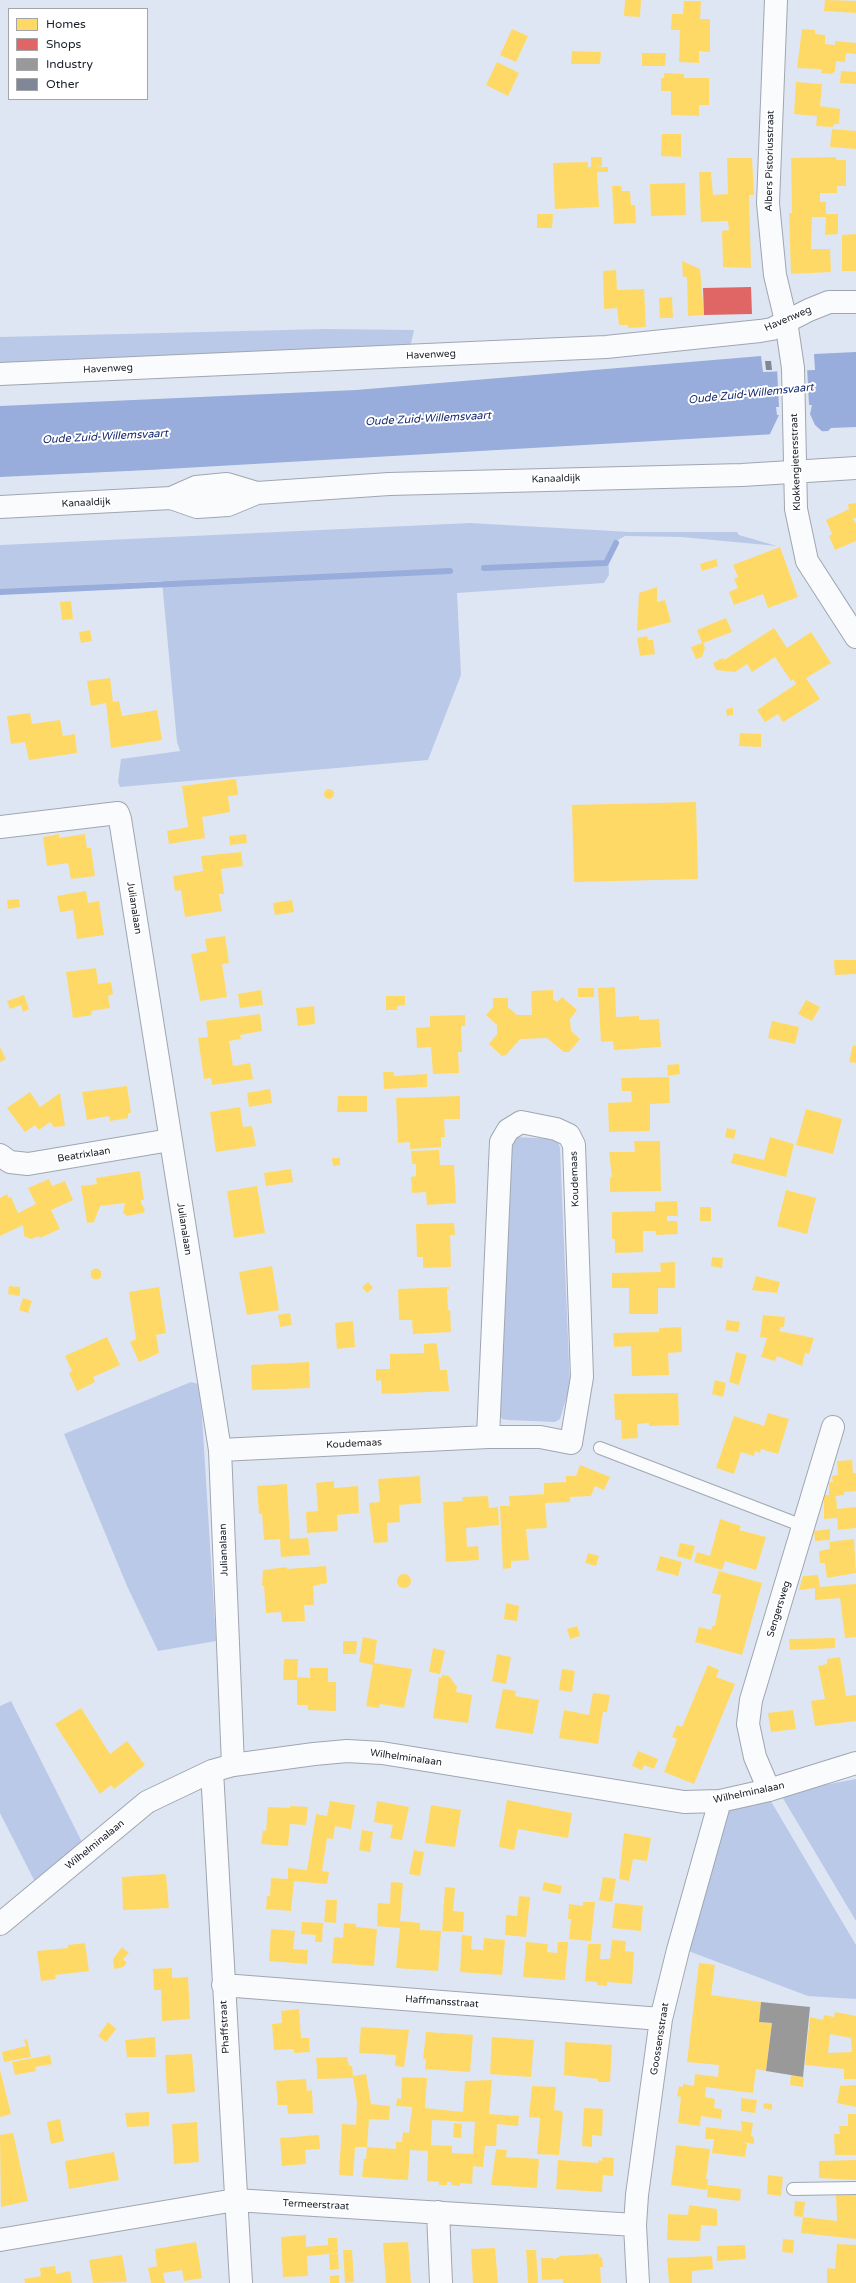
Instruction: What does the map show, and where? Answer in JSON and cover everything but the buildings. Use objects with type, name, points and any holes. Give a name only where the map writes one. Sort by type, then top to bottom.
[{"type":"street","name":"Albers Pistoriusstraat","points":[[776,0],[768,203],[775,275],[786,321]]},
{"type":"street","name":"Havenweg","points":[[0,374],[606,347],[772,329],[786,321],[829,302],[856,302]]},
{"type":"street","name":"Klokkengietersstraat","points":[[786,321],[793,368],[796,439],[794,472],[796,509],[807,561],[856,637]]},
{"type":"street","name":"Kanaaldijk","points":[[0,507],[171,498],[196,487],[227,484],[257,493],[389,484],[794,472],[856,468]]},
{"type":"street","name":"Julianalaan","points":[[0,826],[118,813],[120,819],[220,1450],[233,1765]]},
{"type":"street","name":"Koudemaas","points":[[220,1450],[488,1437],[540,1437],[572,1443],[582,1377],[574,1145],[569,1135],[563,1132],[521,1122],[508,1130],[501,1142],[488,1437]]},
{"type":"street","name":"Beatrixlaan","points":[[0,1156],[10,1162],[28,1164],[170,1140]]},
{"type":"street","name":"Sengersweg","points":[[769,1790],[755,1757],[748,1724],[751,1700],[833,1427]]},
{"type":"street","name":"Wilhelminalaan","points":[[0,1924],[147,1802],[212,1770],[233,1765],[347,1751],[382,1753],[684,1802],[720,1801],[769,1790],[856,1763]]},
{"type":"street","name":"Phaffstraat","points":[[212,1770],[235,2200],[241,2283]]},
{"type":"street","name":"Goossensstraat","points":[[638,2283],[635,2225],[661,2019],[678,1950],[720,1801]]},
{"type":"street","name":"Haffmansstraat","points":[[223,1985],[661,2019]]},
{"type":"street","name":"Termeerstraat","points":[[0,2240],[235,2200],[635,2225]]},
{"type":"street","points":[[438,2212],[441,2283]]},
{"type":"lane","points":[[600,1448],[803,1526]]},
{"type":"lane","points":[[793,2188],[856,2188]]},
{"type":"shaded area","points":[[324,329],[414,330],[409,353],[0,372],[0,337]]},
{"type":"shaded area","points":[[470,523],[630,532],[737,532],[739,535],[777,546],[681,537],[625,536],[614,542],[608,556],[609,575],[604,583],[457,593],[461,675],[428,760],[120,787],[118,782],[121,759],[180,751],[177,742],[162,581],[0,590],[0,545]]},
{"type":"shaded area","points":[[512,1138],[554,1139],[558,1141],[560,1148],[570,1386],[560,1419],[555,1422],[508,1420],[502,1419],[499,1413]]},
{"type":"shaded area","points":[[191,1382],[198,1384],[202,1416],[216,1641],[158,1651],[127,1586],[64,1434]]},
{"type":"shaded area","points":[[11,1701],[82,1842],[35,1882],[0,1813],[0,1706]]},
{"type":"shaded area","points":[[856,1779],[856,1921],[781,1795],[787,1792]]},
{"type":"shaded area","points":[[769,1798],[856,1945],[856,1999],[808,1996],[683,1949],[726,1812]]},
{"type":"water","name":"Oude Zuid-Willemsvaart","points":[[856,352],[856,427],[831,428],[828,431],[149,470],[0,477],[0,406],[356,390],[761,356],[763,372],[815,370],[814,354]]},
{"type":"pier","points":[[807,367],[809,405],[812,405],[810,414],[815,425],[824,433],[769,436],[779,415],[777,415],[776,407],[779,407],[777,368]]},
{"type":"waterway","points":[[484,568],[606,563],[616,543]]},
{"type":"waterway","points":[[0,592],[450,571]]}]
